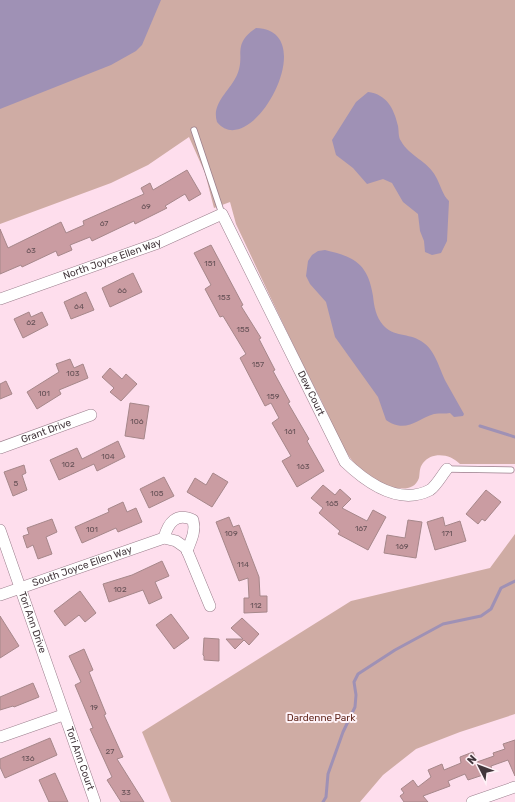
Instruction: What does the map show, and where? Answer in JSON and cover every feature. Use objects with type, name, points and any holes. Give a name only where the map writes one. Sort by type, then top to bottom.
[{"type":"street","name":"North Joyce Ellen Way","points":[[0,299],[158,243],[222,214]]},
{"type":"street","name":"Dew Court","points":[[222,214],[345,462],[362,478],[380,488],[410,497],[431,490],[447,469]]},
{"type":"street","name":"Grant Drive","points":[[0,448],[91,415]]},
{"type":"street","points":[[187,551],[194,534],[195,527],[193,520],[185,516],[178,516],[169,523],[164,538],[176,541],[187,551],[210,606]]},
{"type":"street","name":"Tori Ann Drive","points":[[0,530],[63,715]]},
{"type":"street","name":"South Joyce Ellen Way","points":[[0,595],[164,538]]},
{"type":"street","points":[[0,737],[63,715]]},
{"type":"street","name":"Tori Ann Court","points":[[63,715],[95,802]]},
{"type":"street","points":[[472,802],[515,788]]},
{"type":"lane","points":[[194,130],[222,214]]},
{"type":"lane","points":[[447,469],[511,470]]},
{"type":"green space","points":[[0,0],[515,0],[515,464],[460,464],[447,456],[436,455],[427,459],[423,463],[420,469],[419,478],[414,486],[406,488],[388,486],[367,475],[357,466],[341,443],[288,334],[236,224],[230,202],[214,208],[205,173],[189,137],[148,165],[111,183],[0,224]]},
{"type":"green space","name":"Dardenne Park","points":[[515,534],[515,714],[460,732],[416,749],[383,775],[360,802],[171,802],[142,732],[351,601],[490,568]]},
{"type":"shaded area","points":[[0,0],[161,0],[142,45],[136,51],[111,65],[0,109]]},
{"type":"shaded area","points":[[256,28],[275,34],[283,49],[283,70],[275,92],[262,111],[247,125],[231,130],[217,122],[217,109],[222,97],[237,75],[240,62],[241,45],[248,34]]},
{"type":"shaded area","points":[[368,92],[380,96],[388,103],[394,113],[399,136],[404,146],[433,171],[449,201],[447,241],[441,253],[432,255],[425,252],[418,214],[403,202],[392,183],[383,179],[367,184],[353,168],[336,155],[332,140],[356,102]]},
{"type":"shaded area","points":[[325,250],[352,259],[364,269],[371,285],[377,315],[383,325],[391,331],[411,337],[426,344],[436,359],[446,382],[464,414],[463,416],[454,417],[450,413],[434,414],[405,426],[393,424],[386,420],[378,397],[335,337],[326,302],[310,284],[306,276],[308,261],[312,255],[318,251]]},
{"type":"building","points":[[187,170],[201,194],[189,201],[185,194],[165,206],[167,208],[135,224],[134,221],[92,241],[90,237],[70,245],[72,250],[58,256],[56,251],[22,267],[21,265],[0,274],[0,229],[8,248],[61,222],[66,233],[84,225],[83,221],[144,194],[141,188],[150,183],[153,190]]},
{"type":"building","points":[[211,245],[243,305],[241,306],[261,338],[259,339],[275,370],[273,371],[290,402],[288,403],[309,439],[307,441],[324,471],[297,487],[282,461],[291,456],[272,423],[279,418],[271,403],[265,406],[240,358],[246,354],[223,316],[220,317],[205,289],[211,285],[194,253]]},
{"type":"building","points":[[133,273],[142,292],[110,307],[102,288]]},
{"type":"building","points":[[86,292],[94,310],[71,319],[64,302]]},
{"type":"building","points":[[29,312],[31,317],[42,312],[48,325],[23,338],[14,319]]},
{"type":"building","points":[[70,359],[74,368],[83,364],[88,378],[59,390],[61,394],[37,409],[27,392],[59,372],[56,364]]},
{"type":"building","points":[[110,368],[122,379],[126,374],[137,384],[121,401],[110,392],[114,388],[102,377]]},
{"type":"building","points":[[6,381],[12,394],[0,399],[0,384]]},
{"type":"building","points":[[130,403],[149,406],[144,439],[125,436]]},
{"type":"building","points":[[118,441],[125,457],[97,471],[94,464],[59,480],[50,460],[77,448],[82,459]]},
{"type":"building","points":[[24,465],[26,473],[22,475],[27,490],[13,496],[4,472]]},
{"type":"building","points":[[213,473],[228,482],[212,507],[187,492],[195,478],[206,485]]},
{"type":"building","points":[[164,477],[174,496],[149,508],[140,489]]},
{"type":"building","points":[[323,485],[335,495],[340,489],[351,499],[342,508],[367,521],[373,510],[386,517],[368,550],[338,534],[340,531],[319,513],[323,508],[311,498]]},
{"type":"building","points":[[486,490],[501,502],[485,521],[482,519],[478,524],[466,514]]},
{"type":"building","points":[[123,502],[127,512],[136,508],[142,522],[118,532],[116,528],[82,543],[75,527],[109,512],[108,509]]},
{"type":"building","points":[[229,517],[233,527],[239,525],[259,577],[260,596],[267,596],[267,612],[244,613],[244,598],[249,598],[248,578],[239,581],[216,522]]},
{"type":"building","points":[[443,517],[445,526],[460,521],[466,541],[435,550],[427,522]]},
{"type":"building","points":[[52,519],[57,532],[46,537],[52,554],[38,559],[33,545],[27,548],[23,536],[29,534],[27,528]]},
{"type":"building","points":[[408,520],[422,522],[416,558],[384,553],[387,535],[405,538]]},
{"type":"building","points":[[162,561],[169,576],[155,582],[162,598],[149,604],[143,590],[109,602],[103,584],[132,575]]},
{"type":"building","points":[[80,591],[96,613],[85,622],[79,615],[65,626],[54,611]]},
{"type":"building","points":[[171,614],[189,638],[174,649],[156,625]]},
{"type":"building","points":[[0,616],[19,646],[0,658]]},
{"type":"building","points":[[242,618],[259,634],[249,645],[244,640],[235,649],[226,639],[243,639],[231,628]]},
{"type":"building","points":[[204,638],[219,639],[219,661],[204,660]]},
{"type":"building","points":[[84,649],[93,670],[89,672],[106,714],[104,715],[123,757],[117,759],[144,802],[121,802],[107,780],[112,777],[90,729],[93,728],[75,685],[81,682],[69,656]]},
{"type":"building","points":[[33,683],[39,697],[14,707],[0,710],[0,697]]},
{"type":"building","points":[[50,738],[57,755],[5,778],[0,767],[0,759]]},
{"type":"building","points":[[515,740],[515,776],[508,760],[491,766],[492,772],[468,780],[465,774],[448,781],[450,786],[423,796],[428,802],[404,802],[400,796],[404,793],[401,789],[413,780],[418,787],[431,777],[428,770],[442,764],[444,770],[461,763],[460,757],[473,752],[477,762],[494,756],[493,753],[505,749],[503,744]]},
{"type":"building","points":[[55,773],[68,802],[49,802],[39,780]]},
{"type":"waterway","points":[[480,426],[515,437]]},
{"type":"waterway","points":[[323,802],[326,797],[328,774],[343,732],[355,707],[356,695],[354,682],[358,674],[395,650],[443,624],[481,616],[491,609],[501,588],[515,581]]}]
